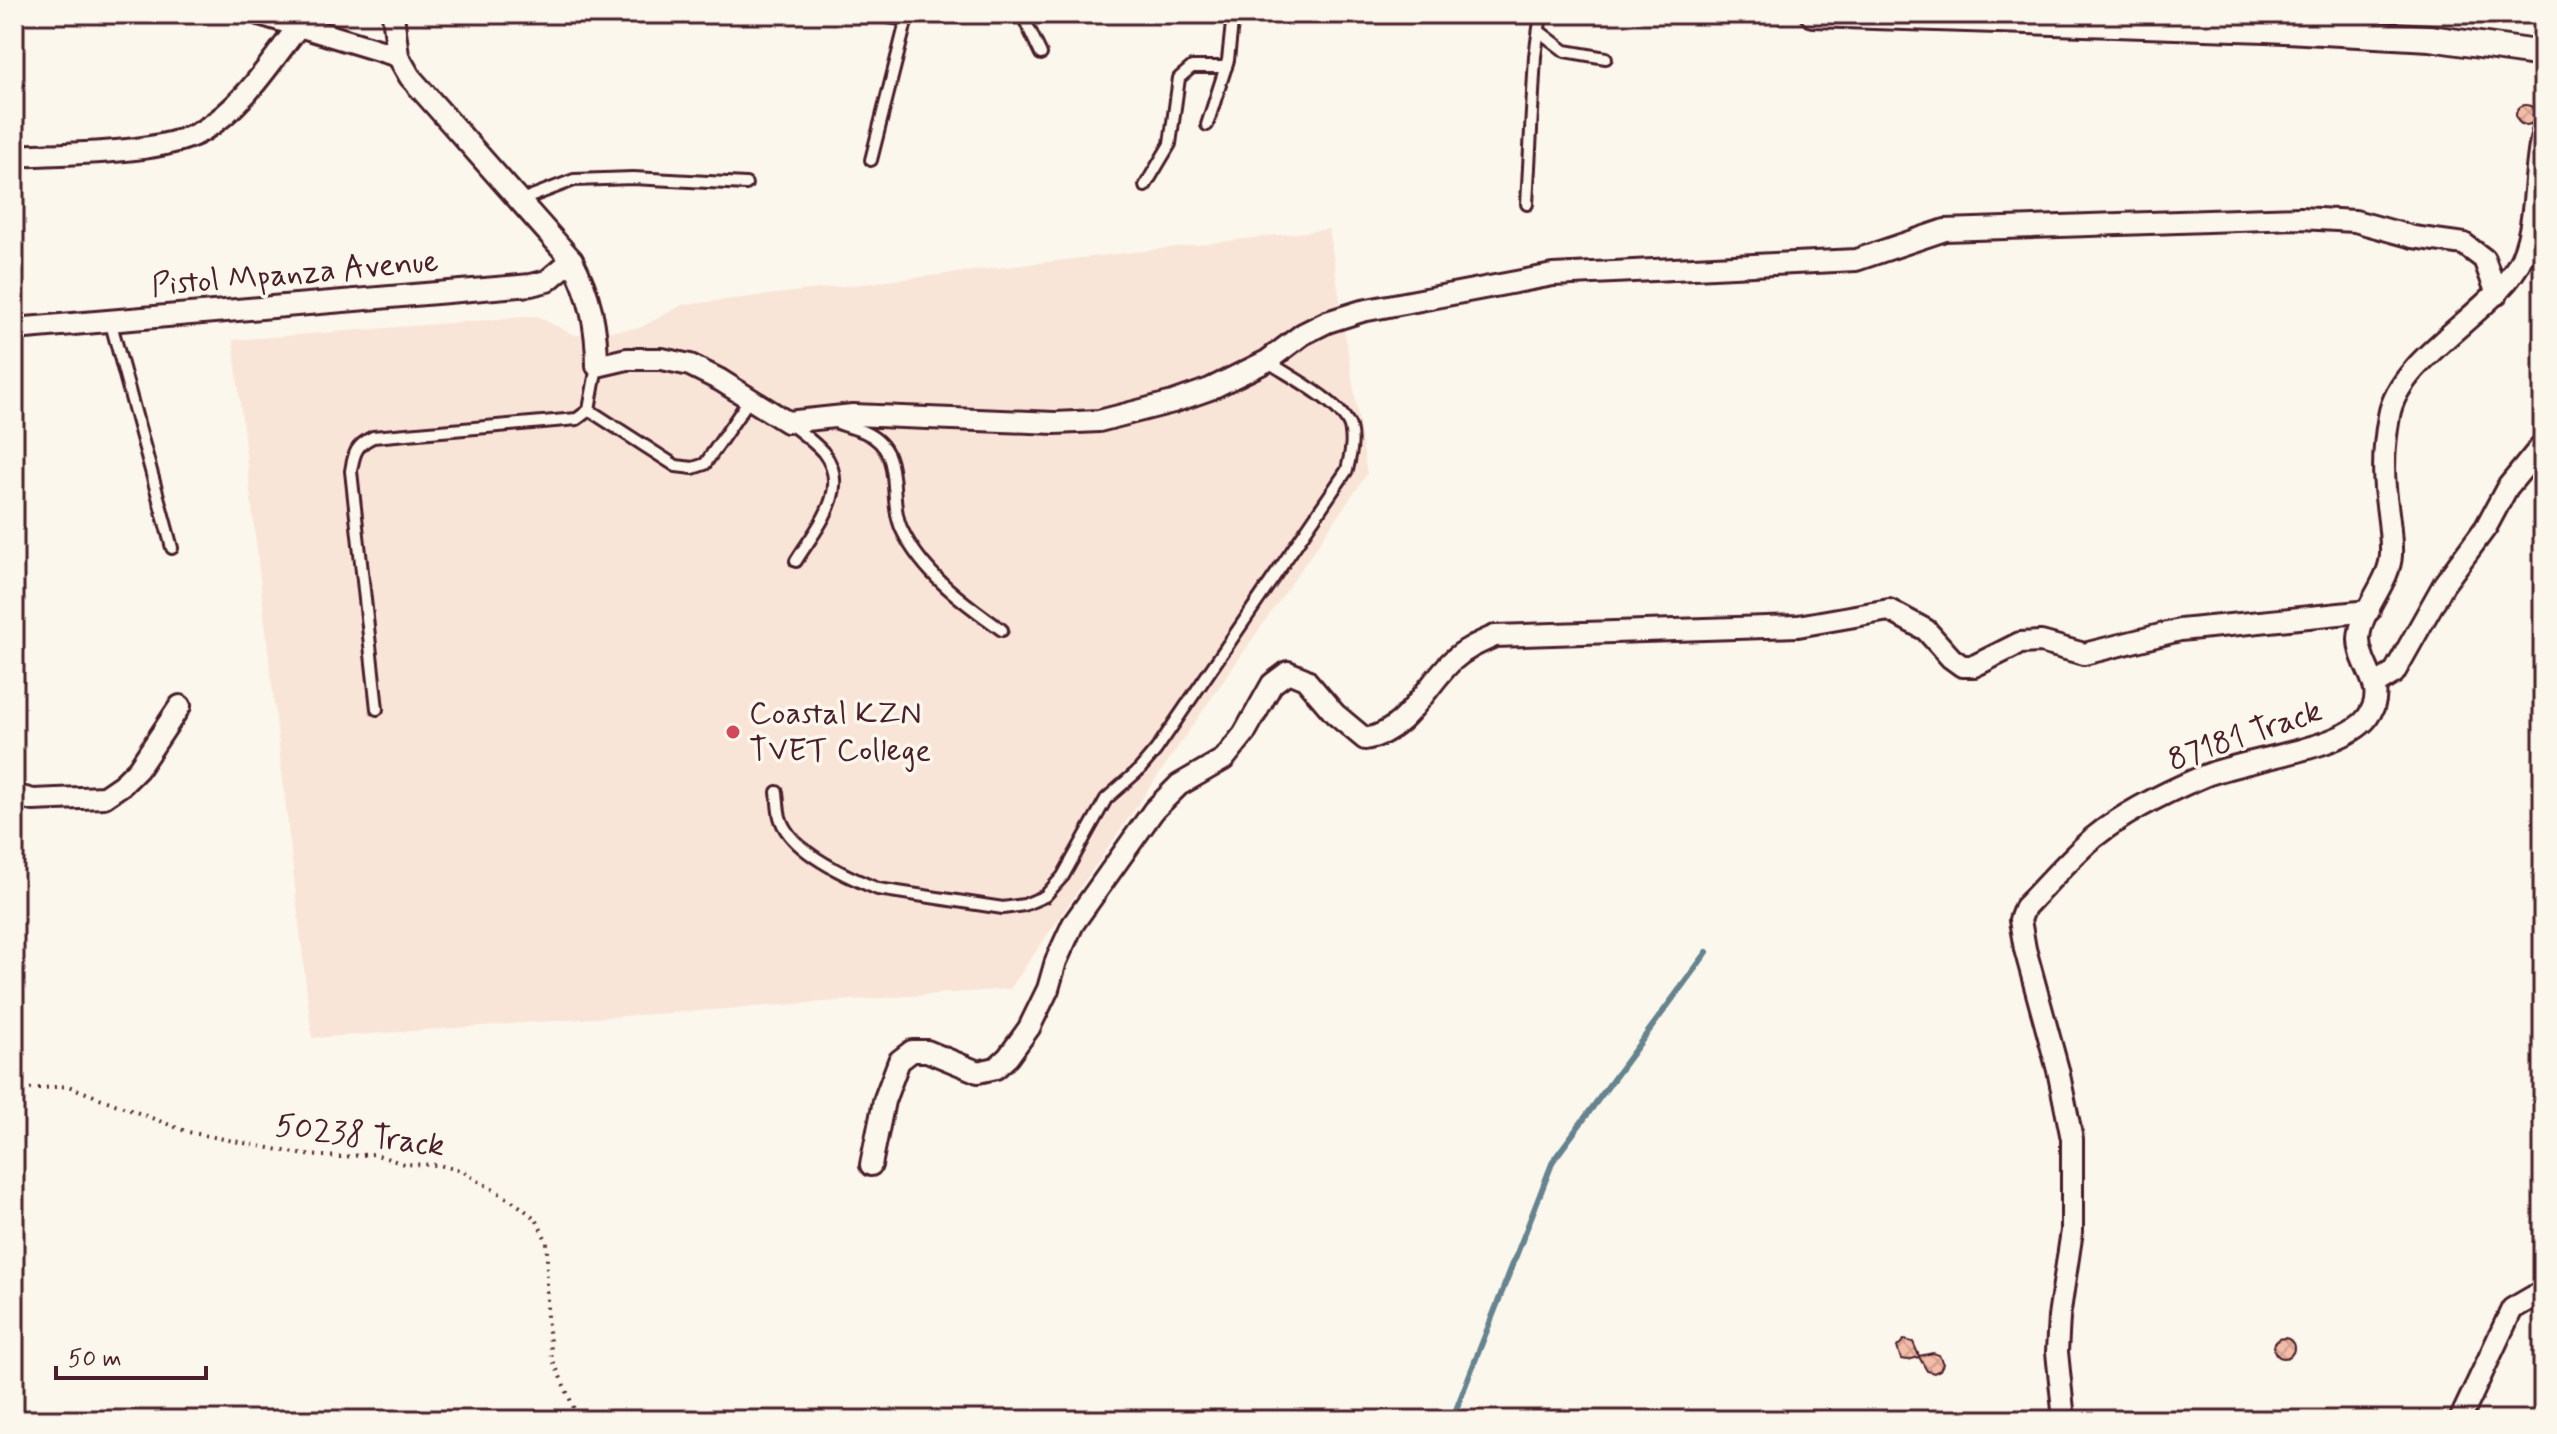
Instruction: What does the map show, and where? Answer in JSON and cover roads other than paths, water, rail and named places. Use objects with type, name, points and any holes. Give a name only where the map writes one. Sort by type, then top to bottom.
[{"type":"street","points":[[259,14],[398,56]]},
{"type":"street","points":[[393,14],[398,56],[428,98],[572,260],[591,306],[597,366],[627,359],[662,359],[690,365],[787,422],[853,415],[1055,423],[1099,421],[1210,389],[1267,361],[1303,334],[1327,322],[1362,311],[1553,275],[1856,260],[1945,230],[2300,218],[2355,221],[2413,237],[2464,244],[2484,259],[2497,294]]},
{"type":"street","points":[[1813,14],[2265,22],[2430,38],[2543,54]]},
{"type":"street","points":[[14,156],[146,147],[175,143],[202,132],[224,116],[247,91],[298,27]]},
{"type":"street","points":[[2543,131],[2535,171],[2538,204],[2519,265],[2497,294],[2422,362],[2400,389],[2389,413],[2385,484],[2392,557],[2361,625],[2359,641],[2376,684],[2394,673],[2444,584],[2486,527],[2507,488],[2543,444]]},
{"type":"street","name":"Pistol Mpanza Avenue","points":[[14,329],[531,285],[547,281],[572,260]]},
{"type":"street","points":[[871,1165],[884,1101],[899,1061],[912,1051],[927,1051],[978,1072],[996,1068],[1008,1057],[1029,1028],[1073,924],[1154,810],[1179,785],[1224,759],[1244,734],[1272,684],[1288,672],[1305,679],[1343,722],[1365,739],[1386,733],[1452,661],[1472,646],[1495,636],[1798,626],[1889,610],[1926,630],[1962,666],[1974,666],[2020,643],[2041,642],[2084,654],[2180,630],[2369,611]]},
{"type":"street","name":"87181 Track","points":[[2064,1420],[2057,1352],[2072,1231],[2072,1139],[2058,1070],[2025,949],[2020,920],[2025,907],[2095,837],[2143,806],[2234,765],[2320,744],[2354,730],[2367,717],[2375,701],[2376,684]]},
{"type":"street","points":[[14,795],[33,800],[104,797],[138,769],[180,706]]},
{"type":"street","points":[[2460,1420],[2512,1309],[2543,1291]]},
{"type":"lane","points":[[871,14],[908,17],[871,160]]},
{"type":"lane","points":[[1022,14],[1041,54]]},
{"type":"lane","points":[[1207,125],[1226,67],[1233,14]]},
{"type":"lane","points":[[1527,204],[1532,93],[1541,14]]},
{"type":"lane","points":[[1539,31],[1565,51],[1606,58]]},
{"type":"lane","points":[[1145,186],[1170,144],[1179,78],[1192,67],[1226,67]]},
{"type":"lane","points":[[519,201],[574,180],[633,178],[746,184]]},
{"type":"lane","points":[[110,320],[172,548]]},
{"type":"lane","points":[[777,792],[780,818],[789,835],[809,853],[863,884],[1003,908],[1024,905],[1045,896],[1063,876],[1106,799],[1156,750],[1347,470],[1352,449],[1350,427],[1339,410],[1267,361]]},
{"type":"lane","points":[[377,709],[351,471],[354,452],[362,442],[373,437],[577,419],[589,410],[597,366]]},
{"type":"lane","points":[[589,410],[676,466],[693,468],[705,464],[749,400]]},
{"type":"lane","points":[[822,418],[866,432],[884,446],[894,466],[894,506],[902,530],[920,559],[956,597],[1002,630]]},
{"type":"lane","points":[[787,422],[821,450],[832,465],[836,481],[832,501],[796,561]]},
{"type":"waterway","points":[[1452,1420],[1553,1161],[1707,952]]},
{"type":"place","name":"Coastal KZN TVET College","points":[[733,732]]}]
